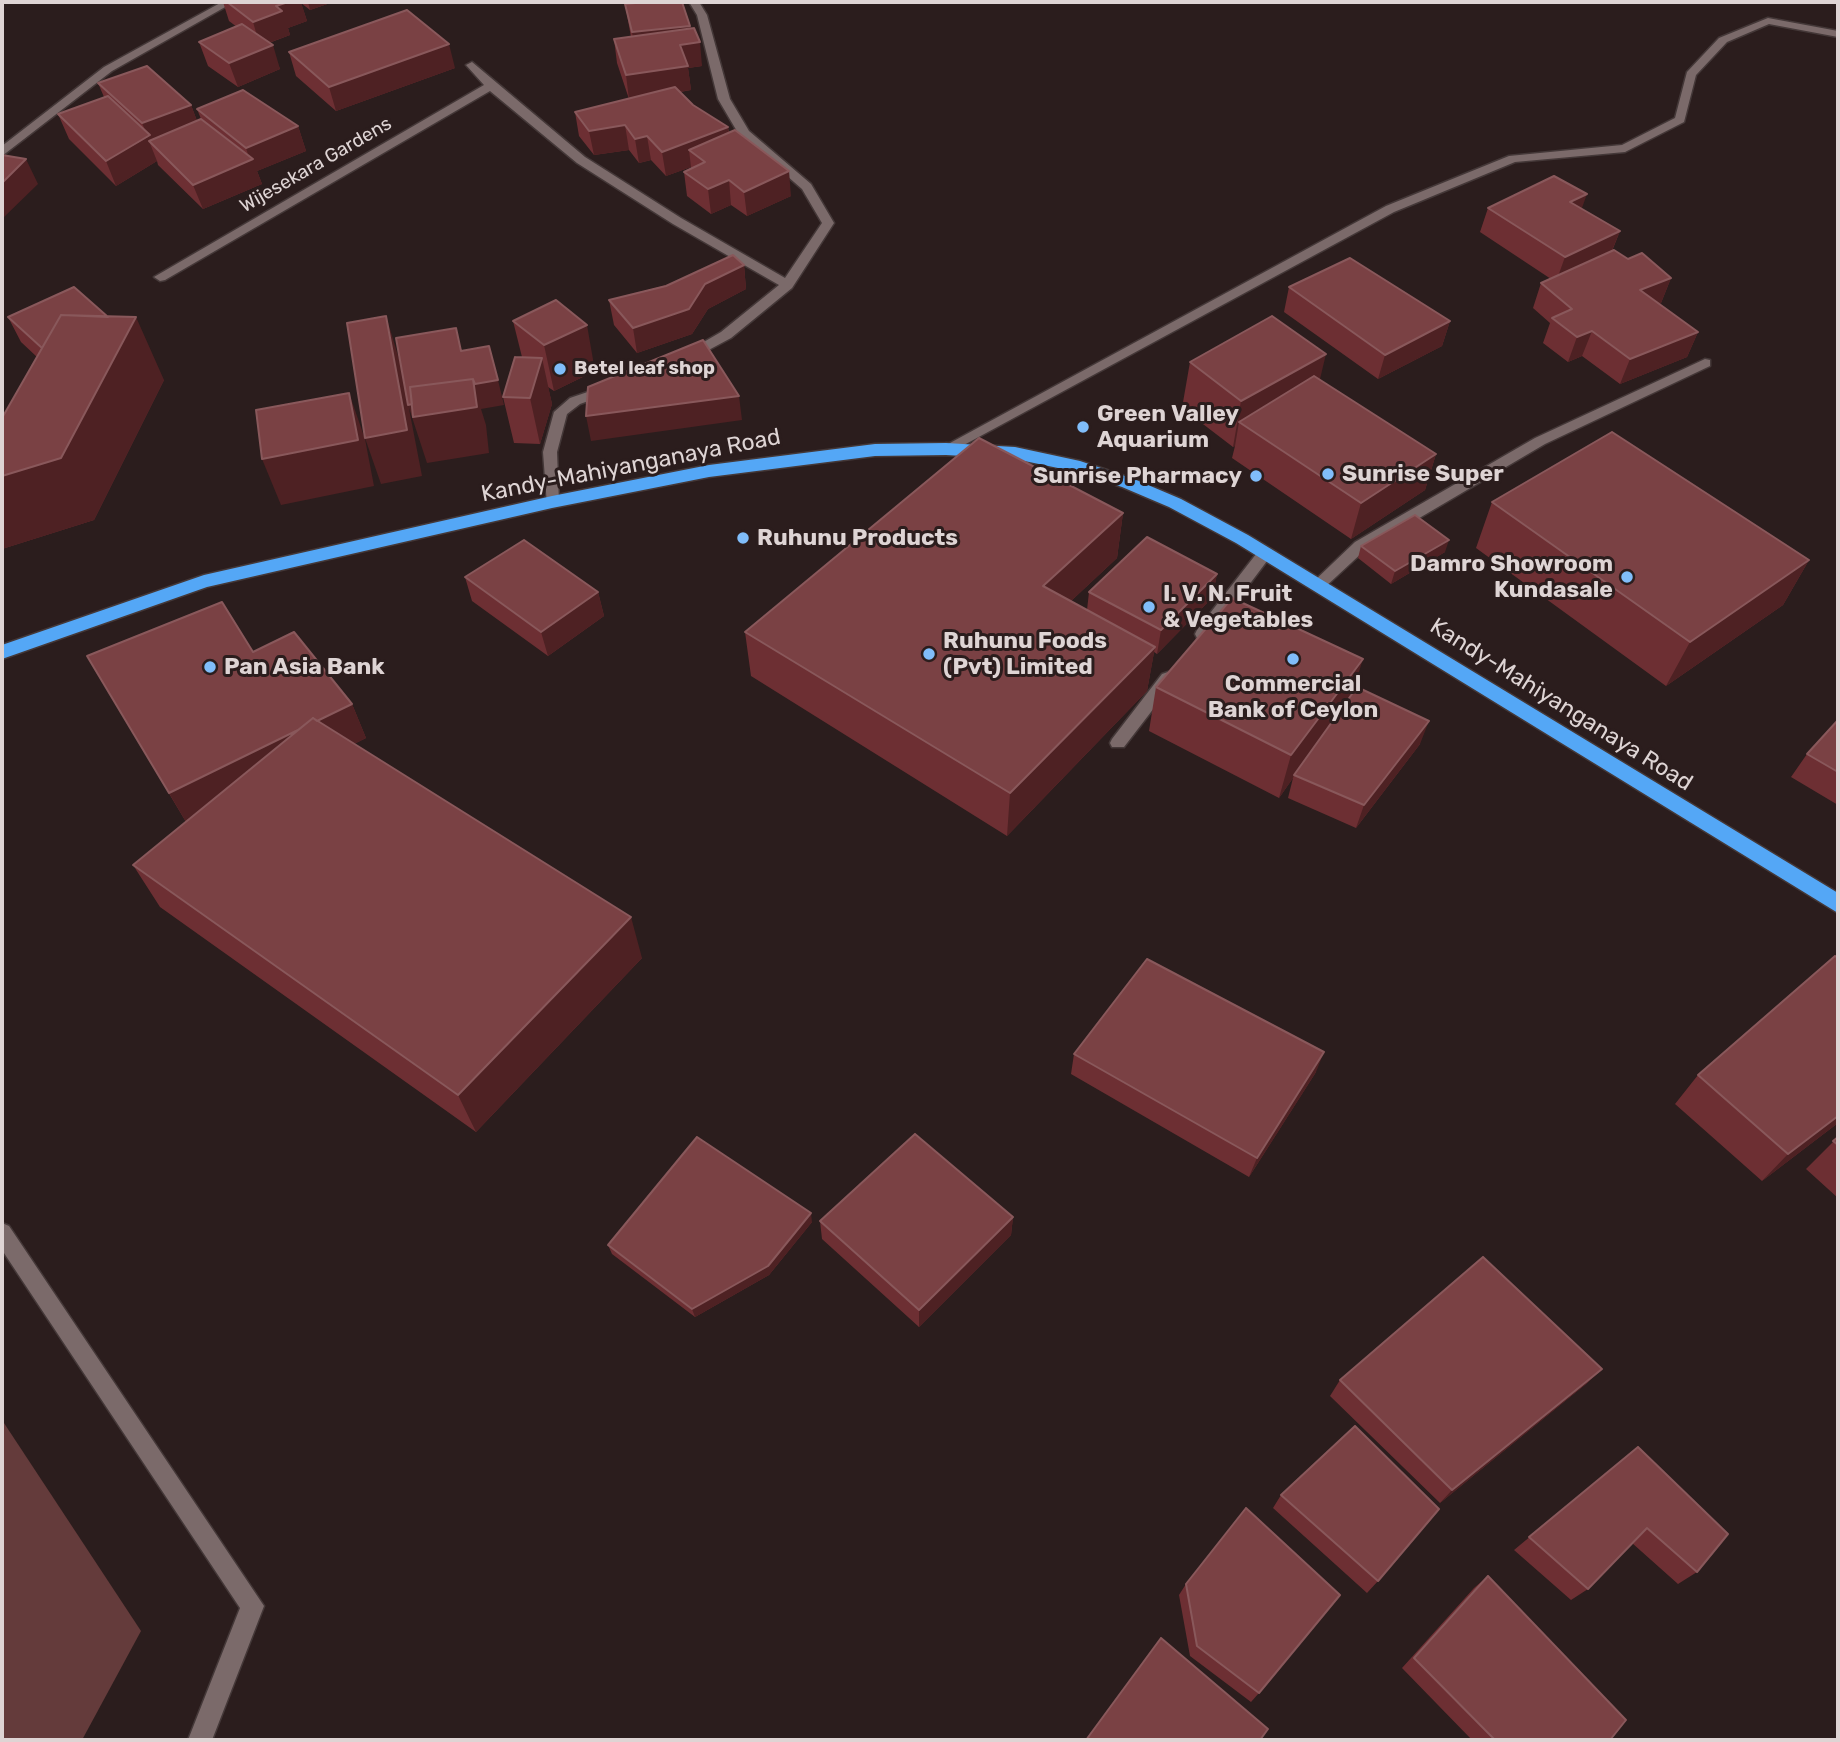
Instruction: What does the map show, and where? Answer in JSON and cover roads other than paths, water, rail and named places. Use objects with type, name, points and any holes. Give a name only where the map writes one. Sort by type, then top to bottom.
[{"type":"highway","name":"Kandy-Mahiyanganaya Road","points":[[2,652],[204,581],[552,502],[709,471],[875,450],[946,449],[1015,453],[1080,467],[1175,503],[1318,585],[1838,904]]},
{"type":"street","points":[[2,152],[108,69],[229,2]]},
{"type":"street","points":[[678,362],[726,335],[787,285],[828,223],[807,187],[744,133],[724,99],[702,15],[694,2]]},
{"type":"street","points":[[946,449],[1390,209],[1513,159],[1625,148],[1680,120],[1691,74],[1723,40],[1768,21],[1838,34]]},
{"type":"street","points":[[472,65],[491,86],[581,160],[677,221],[787,285]]},
{"type":"street","name":"Wijesekara Gardens","points":[[160,277],[491,86]]},
{"type":"street","points":[[1318,585],[1360,546],[1540,440],[1705,363]]},
{"type":"street","points":[[552,502],[550,452],[561,412],[575,401],[627,382]]},
{"type":"street","points":[[1192,648],[1265,553]]},
{"type":"street","points":[[1118,743],[1175,669]]},
{"type":"street","points":[[2,1233],[252,1606],[200,1740]]},
{"type":"place","name":"Betel leaf shop","points":[[560,369]]},
{"type":"place","name":"Green Valley Aquarium","points":[[1083,427]]},
{"type":"place","name":"Sunrise Super","points":[[1328,474]]},
{"type":"place","name":"Sunrise Pharmacy","points":[[1256,476]]},
{"type":"place","name":"Ruhunu Products","points":[[743,538]]},
{"type":"place","name":"Damro Showroom Kundasale","points":[[1627,577]]},
{"type":"place","name":"I. V. N. Fruit & Vegetables","points":[[1149,607]]},
{"type":"place","name":"Ruhunu Foods (Pvt) Limited","points":[[929,654]]},
{"type":"place","name":"Commercial Bank of Ceylon","points":[[1293,659]]},
{"type":"place","name":"Pan Asia Bank","points":[[210,667]]}]
